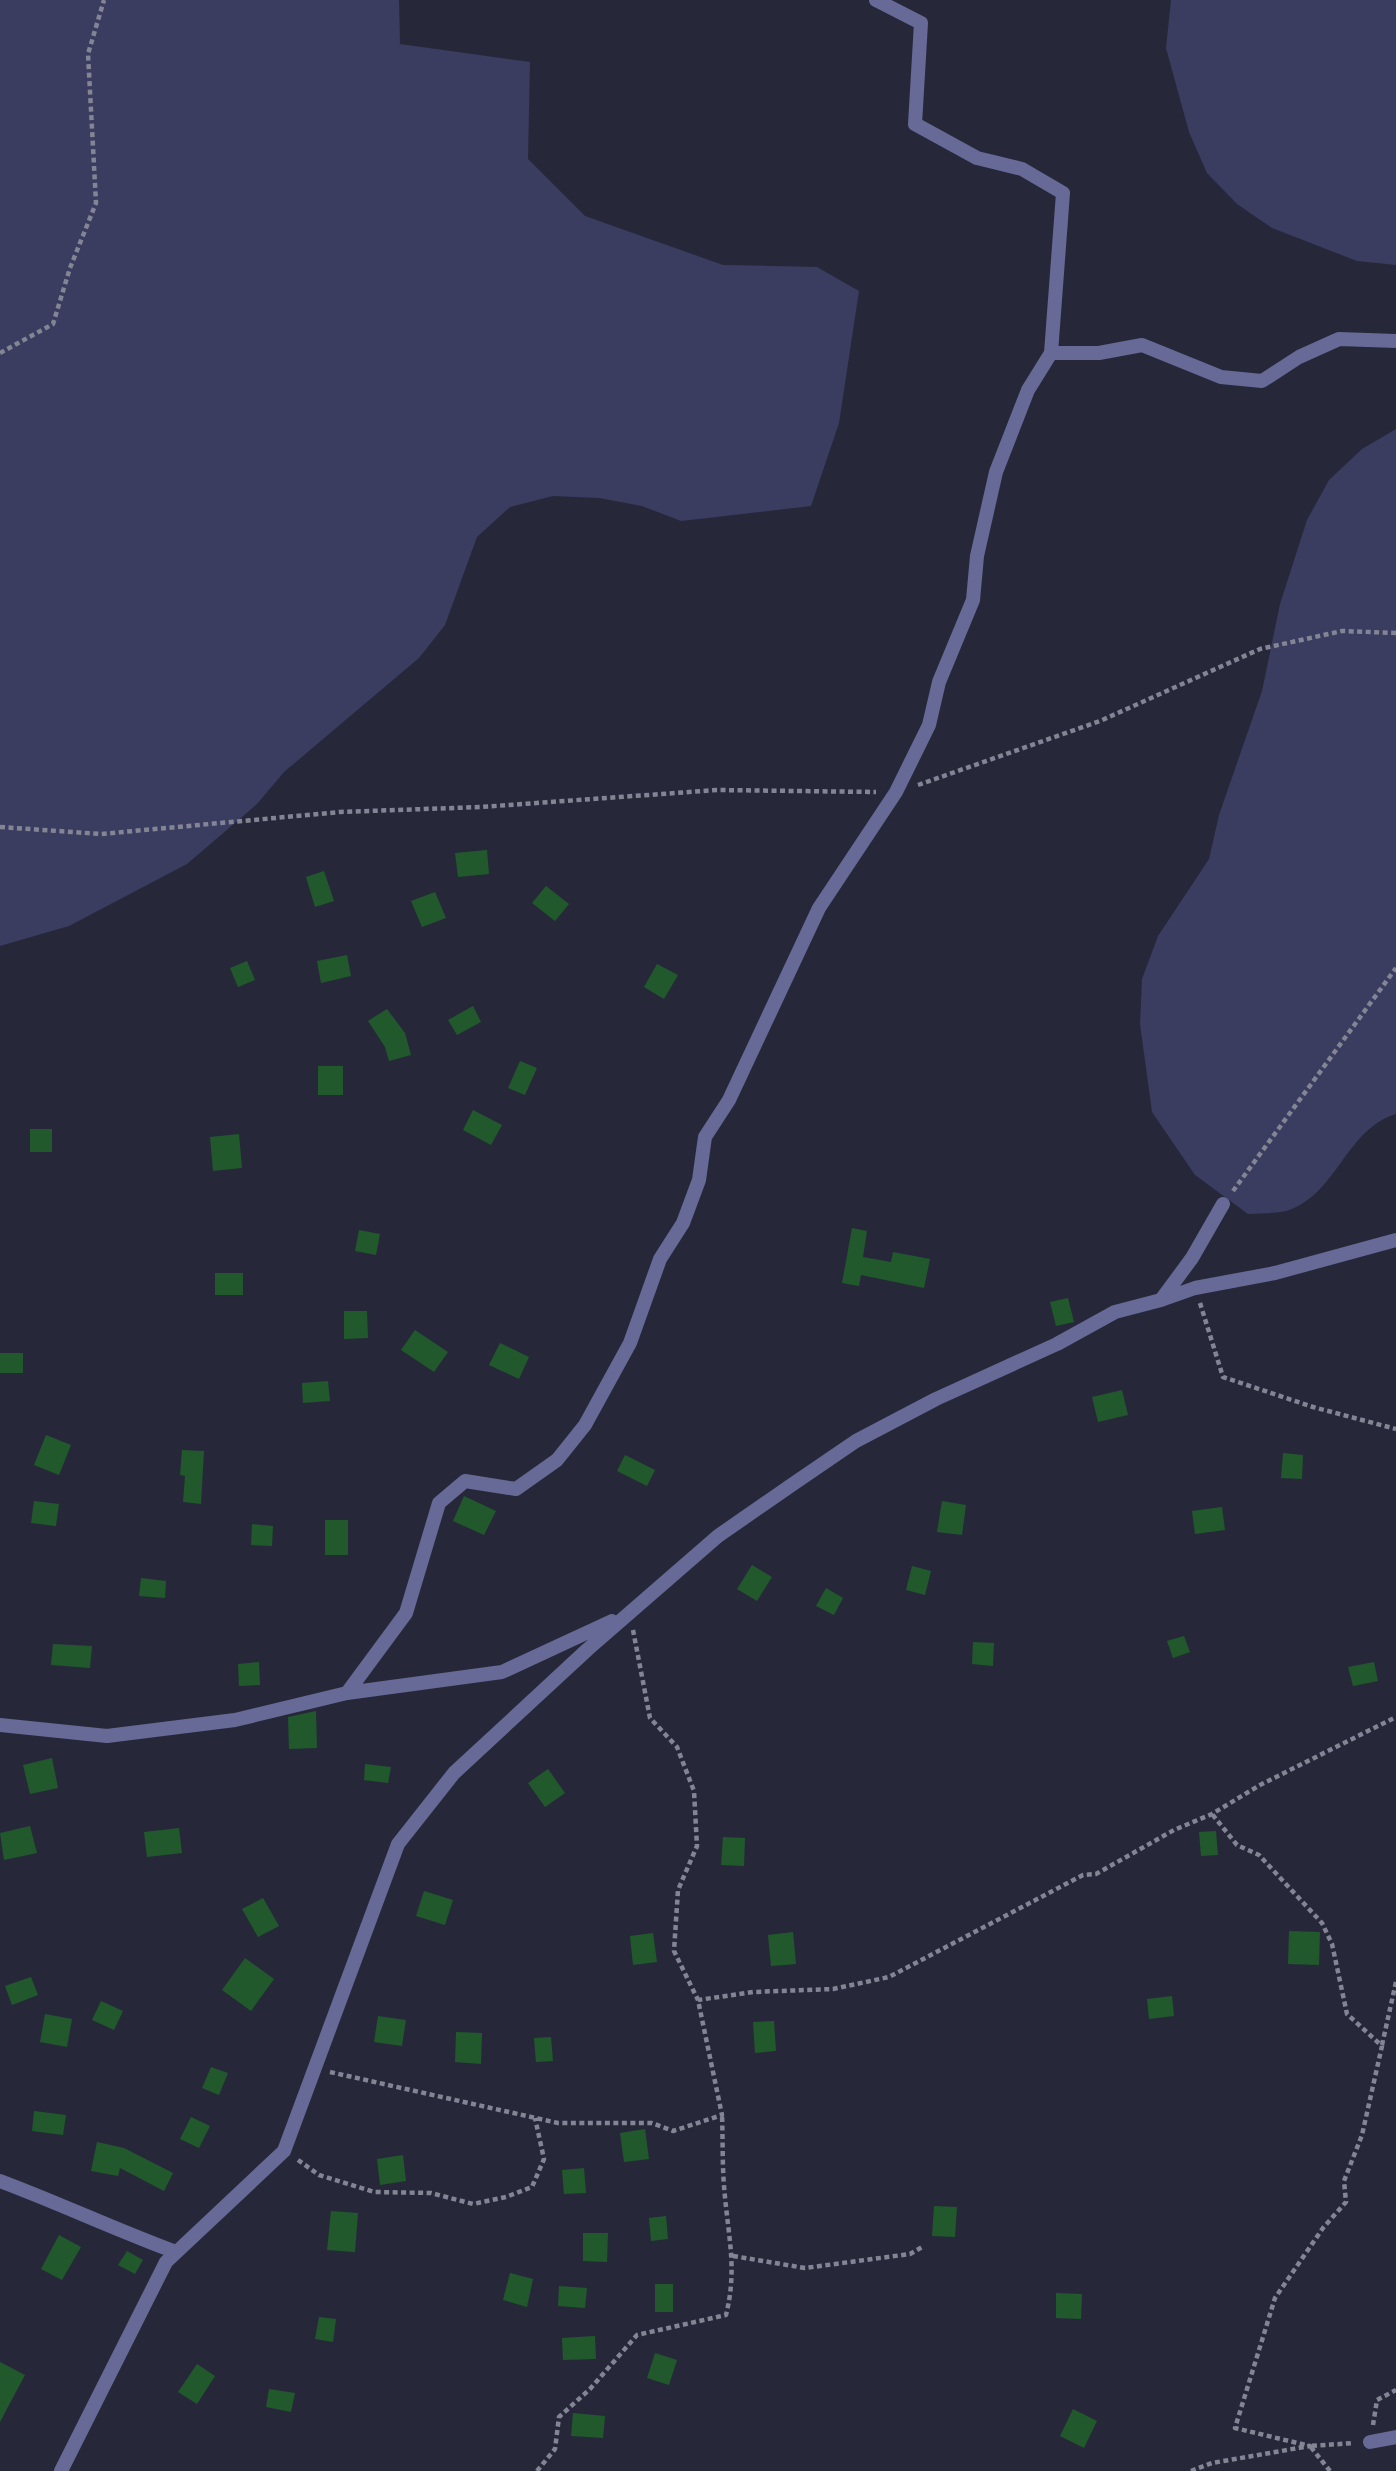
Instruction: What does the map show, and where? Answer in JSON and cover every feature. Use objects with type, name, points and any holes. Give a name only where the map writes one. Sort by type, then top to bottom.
[{"type":"street","points":[[347,1693],[406,1612],[439,1503],[465,1481],[516,1489],[557,1460],[585,1425],[630,1343],[660,1259],[683,1223],[699,1180],[705,1137],[729,1100],[819,908],[896,792],[929,725],[939,682],[973,600],[977,556],[996,472],[1028,390],[1051,353],[1063,193],[1022,169],[977,158],[915,124],[921,23],[876,0]]},
{"type":"street","points":[[1051,353],[1099,353],[1142,345],[1221,377],[1262,381],[1299,357],[1339,339],[1396,341]]},
{"type":"street","points":[[1161,1300],[1192,1258],[1223,1204]]},
{"type":"street","points":[[61,2471],[166,2262],[284,2151],[317,2069],[398,1844],[454,1773],[718,1536],[856,1441],[1115,1312],[1195,1288],[1275,1273],[1396,1240]]},
{"type":"street","points":[[0,1725],[107,1736],[235,1720],[347,1693],[502,1672],[630,1613]]},
{"type":"street","points":[[0,2181],[56,2202],[109,2228],[176,2252]]},
{"type":"street","points":[[1370,2442],[1396,2437]]},
{"type":"path","points":[[0,353],[53,324],[70,268],[96,203],[88,54],[104,0]]},
{"type":"path","points":[[0,827],[101,834],[340,812],[481,807],[717,790],[896,792],[973,768],[1100,721],[1260,649],[1342,631],[1396,633]]},
{"type":"path","points":[[1223,1204],[1396,968]]},
{"type":"path","points":[[1195,1288],[1223,1377],[1312,1407],[1396,1429]]},
{"type":"path","points":[[536,2471],[555,2448],[559,2417],[590,2389],[637,2335],[726,2315],[732,2290],[733,2256],[724,2194],[722,2115],[698,2000],[674,1951],[678,1890],[697,1846],[694,1791],[677,1747],[650,1718],[630,1613]]},
{"type":"path","points":[[698,2000],[753,1992],[833,1989],[889,1977],[1083,1875],[1096,1874],[1174,1830],[1212,1814],[1260,1785],[1396,1717]]},
{"type":"path","points":[[1212,1814],[1237,1845],[1259,1855],[1322,1923],[1332,1944],[1347,2014],[1381,2046]]},
{"type":"path","points":[[1330,2471],[1310,2446],[1235,2428],[1275,2298],[1323,2228],[1346,2202],[1345,2181],[1362,2134],[1396,1982]]},
{"type":"path","points":[[317,2069],[558,2123],[652,2123],[673,2131],[722,2115]]},
{"type":"path","points":[[284,2151],[320,2175],[374,2192],[431,2193],[473,2204],[506,2197],[532,2187],[544,2159],[535,2118]]},
{"type":"path","points":[[733,2256],[805,2268],[910,2254],[924,2246]]},
{"type":"path","points":[[1191,2471],[1212,2463],[1310,2446],[1370,2442],[1377,2400],[1396,2390]]},
{"type":"shaded area","points":[[0,0],[399,0],[400,44],[530,62],[528,159],[585,216],[723,265],[817,267],[859,291],[839,423],[811,506],[681,521],[642,506],[599,498],[553,496],[510,507],[477,537],[445,625],[419,658],[284,772],[256,805],[187,864],[69,926],[0,946]]},
{"type":"shaded area","points":[[1171,0],[1396,0],[1396,265],[1357,261],[1272,228],[1237,204],[1207,173],[1189,132],[1166,48]]},
{"type":"shaded area","points":[[1396,429],[1396,1114],[1366,1132],[1321,1188],[1308,1200],[1287,1211],[1248,1214],[1195,1175],[1152,1112],[1140,1024],[1142,979],[1158,936],[1209,859],[1219,815],[1262,691],[1280,604],[1307,520],[1329,480],[1362,449]]},
{"type":"building","points":[[487,850],[489,874],[458,877],[455,853]]},
{"type":"building","points":[[324,871],[334,901],[315,907],[306,877]]},
{"type":"building","points":[[546,886],[569,904],[555,921],[532,903]]},
{"type":"building","points":[[435,892],[446,918],[422,927],[411,901]]},
{"type":"building","points":[[347,955],[351,976],[321,983],[317,961]]},
{"type":"building","points":[[247,961],[255,980],[238,987],[230,968]]},
{"type":"building","points":[[657,964],[678,975],[664,999],[644,987]]},
{"type":"building","points":[[473,1006],[481,1022],[457,1035],[448,1020]]},
{"type":"building","points":[[387,1009],[405,1033],[411,1055],[389,1061],[385,1047],[368,1021]]},
{"type":"building","points":[[520,1061],[537,1068],[525,1095],[508,1088]]},
{"type":"building","points":[[318,1066],[343,1066],[343,1095],[318,1095]]},
{"type":"building","points":[[473,1110],[502,1125],[491,1145],[463,1130]]},
{"type":"building","points":[[30,1129],[52,1129],[52,1152],[30,1152]]},
{"type":"building","points":[[239,1134],[242,1168],[213,1171],[210,1137]]},
{"type":"building","points":[[852,1228],[867,1231],[863,1257],[891,1262],[893,1252],[930,1259],[924,1288],[861,1275],[859,1286],[842,1283]]},
{"type":"building","points":[[359,1230],[380,1234],[376,1255],[355,1251]]},
{"type":"building","points":[[215,1273],[243,1273],[243,1295],[215,1295]]},
{"type":"building","points":[[1068,1298],[1074,1322],[1056,1326],[1050,1302]]},
{"type":"building","points":[[344,1311],[367,1311],[368,1338],[344,1339]]},
{"type":"building","points":[[415,1330],[448,1352],[434,1372],[401,1350]]},
{"type":"building","points":[[500,1343],[529,1357],[519,1379],[489,1365]]},
{"type":"building","points":[[0,1353],[23,1353],[23,1373],[0,1373]]},
{"type":"building","points":[[328,1381],[330,1401],[303,1403],[302,1383]]},
{"type":"building","points":[[1122,1390],[1128,1415],[1098,1422],[1092,1397]]},
{"type":"building","points":[[46,1435],[71,1445],[59,1475],[34,1465]]},
{"type":"building","points":[[182,1450],[204,1451],[201,1504],[183,1502],[185,1476],[180,1475]]},
{"type":"building","points":[[1283,1453],[1303,1455],[1302,1479],[1281,1478]]},
{"type":"building","points":[[625,1455],[655,1470],[647,1486],[617,1471]]},
{"type":"building","points":[[464,1496],[496,1511],[484,1535],[453,1521]]},
{"type":"building","points":[[34,1501],[59,1504],[56,1526],[31,1523]]},
{"type":"building","points":[[942,1501],[966,1505],[962,1535],[937,1532]]},
{"type":"building","points":[[1222,1507],[1225,1530],[1195,1534],[1192,1511]]},
{"type":"building","points":[[325,1520],[348,1520],[348,1555],[325,1555]]},
{"type":"building","points":[[252,1524],[273,1526],[272,1546],[251,1545]]},
{"type":"building","points":[[752,1565],[772,1577],[757,1601],[737,1589]]},
{"type":"building","points":[[912,1566],[931,1571],[925,1595],[906,1590]]},
{"type":"building","points":[[141,1578],[166,1581],[165,1598],[139,1596]]},
{"type":"building","points":[[826,1588],[843,1598],[834,1615],[816,1606]]},
{"type":"building","points":[[1184,1636],[1190,1652],[1173,1658],[1167,1641]]},
{"type":"building","points":[[973,1642],[994,1643],[993,1666],[972,1664]]},
{"type":"building","points":[[53,1644],[92,1646],[90,1668],[51,1665]]},
{"type":"building","points":[[259,1662],[260,1685],[239,1686],[238,1664]]},
{"type":"building","points":[[1374,1662],[1378,1681],[1353,1686],[1348,1667]]},
{"type":"building","points":[[316,1711],[317,1748],[289,1749],[288,1717]]},
{"type":"building","points":[[52,1758],[58,1788],[30,1794],[23,1765]]},
{"type":"building","points":[[365,1764],[391,1767],[388,1783],[364,1780]]},
{"type":"building","points":[[548,1769],[565,1793],[545,1807],[528,1783]]},
{"type":"building","points":[[30,1826],[37,1853],[4,1860],[0,1833]]},
{"type":"building","points":[[179,1828],[182,1853],[147,1857],[144,1832]]},
{"type":"building","points":[[1216,1831],[1218,1855],[1201,1856],[1199,1832]]},
{"type":"building","points":[[723,1837],[745,1838],[744,1866],[721,1865]]},
{"type":"building","points":[[424,1891],[453,1900],[445,1925],[416,1916]]},
{"type":"building","points":[[263,1898],[279,1926],[258,1937],[242,1909]]},
{"type":"building","points":[[1289,1931],[1320,1932],[1319,1965],[1288,1964]]},
{"type":"building","points":[[793,1932],[796,1964],[771,1966],[768,1935]]},
{"type":"building","points":[[653,1933],[657,1962],[633,1965],[630,1936]]},
{"type":"building","points":[[245,1958],[274,1979],[251,2011],[222,1990]]},
{"type":"building","points":[[31,1977],[38,1995],[12,2005],[5,1986]]},
{"type":"building","points":[[1172,1996],[1174,2016],[1149,2019],[1147,1999]]},
{"type":"building","points":[[101,2001],[123,2011],[114,2030],[92,2020]]},
{"type":"building","points":[[45,2014],[72,2019],[67,2047],[40,2042]]},
{"type":"building","points":[[378,2016],[406,2020],[402,2046],[374,2042]]},
{"type":"building","points":[[774,2021],[776,2051],[755,2053],[753,2022]]},
{"type":"building","points":[[456,2032],[482,2033],[481,2064],[455,2062]]},
{"type":"building","points":[[551,2037],[553,2061],[536,2062],[534,2038]]},
{"type":"building","points":[[211,2067],[228,2073],[219,2095],[202,2088]]},
{"type":"building","points":[[34,2111],[66,2115],[63,2135],[32,2131]]},
{"type":"building","points":[[191,2117],[210,2126],[199,2148],[180,2139]]},
{"type":"building","points":[[645,2129],[649,2159],[624,2162],[620,2133]]},
{"type":"building","points":[[97,2142],[124,2148],[173,2173],[164,2191],[120,2168],[118,2176],[91,2171]]},
{"type":"building","points":[[403,2155],[406,2181],[380,2185],[377,2159]]},
{"type":"building","points":[[584,2168],[586,2193],[564,2194],[562,2170]]},
{"type":"building","points":[[934,2206],[957,2207],[955,2237],[932,2236]]},
{"type":"building","points":[[331,2211],[358,2213],[355,2252],[327,2250]]},
{"type":"building","points":[[666,2216],[668,2239],[651,2241],[649,2218]]},
{"type":"building","points":[[583,2233],[608,2233],[607,2262],[583,2261]]},
{"type":"building","points":[[59,2235],[81,2247],[62,2280],[41,2269]]},
{"type":"building","points":[[127,2251],[143,2260],[135,2274],[118,2265]]},
{"type":"building","points":[[510,2273],[533,2279],[527,2307],[503,2300]]},
{"type":"building","points":[[655,2284],[673,2284],[673,2312],[655,2312]]},
{"type":"building","points":[[559,2286],[587,2288],[585,2308],[558,2306]]},
{"type":"building","points":[[1056,2293],[1082,2294],[1081,2319],[1056,2318]]},
{"type":"building","points":[[319,2317],[336,2319],[333,2342],[315,2339]]},
{"type":"building","points":[[595,2336],[596,2359],[563,2360],[562,2338]]},
{"type":"building","points":[[655,2353],[677,2360],[669,2385],[647,2378]]},
{"type":"building","points":[[0,2362],[25,2375],[0,2422]]},
{"type":"building","points":[[197,2364],[215,2376],[197,2404],[178,2392]]},
{"type":"building","points":[[269,2389],[295,2393],[291,2412],[266,2407]]},
{"type":"building","points":[[1073,2409],[1097,2421],[1084,2448],[1060,2436]]},
{"type":"building","points":[[573,2413],[605,2416],[603,2438],[571,2436]]}]
